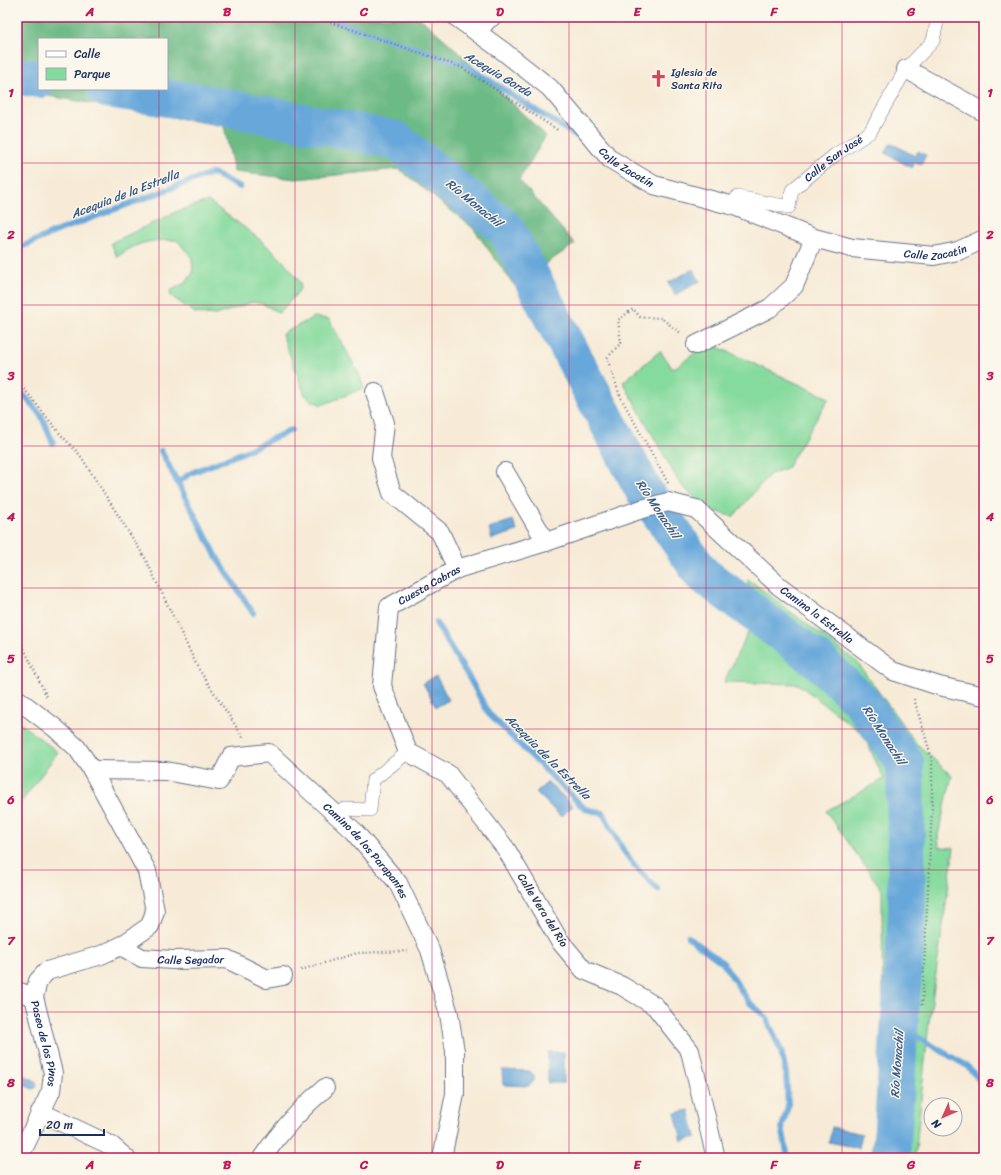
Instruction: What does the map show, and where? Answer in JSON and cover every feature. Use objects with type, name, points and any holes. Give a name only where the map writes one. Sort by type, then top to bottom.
[{"type":"street","name":"Calle Zacatín","points":[[456,17],[503,50],[550,88],[610,159],[654,185],[734,206],[814,238],[852,248],[934,256],[958,251],[984,239]]},
{"type":"street","points":[[478,33],[487,20],[492,17]]},
{"type":"street","name":"Calle San José","points":[[734,206],[737,197],[789,207],[792,190],[835,155],[870,132],[906,69],[933,41],[938,17]]},
{"type":"street","points":[[906,69],[984,112]]},
{"type":"street","points":[[696,345],[770,308],[794,286],[814,238]]},
{"type":"street","points":[[375,392],[384,422],[381,458],[392,493],[440,532],[457,569]]},
{"type":"street","points":[[505,472],[546,542]]},
{"type":"street","name":"Cuesta Cabras","points":[[408,752],[382,686],[389,607],[457,569],[546,542],[642,508],[668,502]]},
{"type":"street","name":"Camino la Estrella","points":[[668,502],[696,509],[779,586],[893,671],[939,686],[984,696]]},
{"type":"street","name":"Paseo de los Pinos","points":[[17,699],[55,728],[77,748],[92,770],[147,871],[155,911],[150,926],[121,946],[101,956],[47,971],[38,981],[34,997],[53,1073],[51,1091],[19,1158]]},
{"type":"street","points":[[338,816],[345,809],[370,810],[373,780],[408,752]]},
{"type":"street","name":"Calle Vera del Río","points":[[408,752],[448,774],[506,849],[559,940],[584,970],[622,986],[655,1006],[690,1051],[716,1158]]},
{"type":"street","points":[[92,770],[166,771],[219,781],[231,757],[269,753]]},
{"type":"street","name":"Camino de los Parapantes","points":[[269,753],[354,831],[398,883],[430,950],[449,1014],[455,1051],[455,1094],[442,1158]]},
{"type":"street","name":"Calle Segador","points":[[121,946],[142,958],[173,960],[227,959],[267,979],[283,976]]},
{"type":"street","points":[[17,991],[34,997]]},
{"type":"street","points":[[262,1158],[275,1139],[304,1106],[325,1088]]},
{"type":"street","points":[[40,1112],[112,1146],[126,1158]]},
{"type":"path","points":[[315,17],[461,67],[564,135]]},
{"type":"path","points":[[668,502],[674,493],[620,396],[607,358],[620,343],[618,320],[633,309],[640,317],[661,318],[696,345]]},
{"type":"path","points":[[17,385],[25,390],[61,435],[80,455],[144,558],[198,668],[250,746],[269,753]]},
{"type":"path","points":[[17,634],[48,698]]},
{"type":"path","points":[[908,676],[932,759],[932,808],[922,1008]]},
{"type":"path","points":[[283,976],[357,953],[430,950]]},
{"type":"green space","points":[[17,17],[419,17],[451,45],[546,136],[519,180],[575,244],[514,285],[473,228],[399,169],[296,179],[234,172],[224,126],[31,93],[17,95]]},
{"type":"green space","points":[[208,201],[246,228],[271,249],[301,284],[299,291],[279,313],[263,304],[253,302],[216,315],[195,313],[171,296],[170,291],[185,283],[193,273],[192,258],[177,240],[145,242],[132,247],[117,257],[111,243],[180,210]]},
{"type":"green space","points":[[314,317],[329,319],[359,374],[364,388],[322,405],[312,401],[305,395],[282,334]]},
{"type":"green space","points":[[709,343],[829,398],[787,468],[770,474],[733,517],[706,508],[680,484],[623,382],[660,351],[673,369]]},
{"type":"green space","points":[[748,579],[857,662],[916,743],[952,776],[938,835],[939,847],[954,848],[929,1022],[915,1158],[871,1158],[883,1063],[882,890],[826,811],[884,779],[863,734],[798,684],[724,682],[748,632]]},
{"type":"green space","points":[[17,721],[58,752],[17,808]]},
{"type":"water","points":[[891,143],[915,156],[918,151],[926,155],[921,165],[915,162],[912,168],[885,153]]},
{"type":"water","points":[[693,269],[700,281],[675,295],[668,283]]},
{"type":"water","points":[[513,520],[517,531],[492,539],[489,528]]},
{"type":"water","points":[[436,676],[449,700],[436,707],[423,683]]},
{"type":"water","points":[[548,782],[573,806],[561,817],[536,792]]},
{"type":"water","points":[[548,1052],[564,1052],[564,1083],[548,1083]]},
{"type":"water","points":[[502,1070],[530,1071],[534,1076],[534,1081],[529,1086],[503,1085]]},
{"type":"water","points":[[17,1072],[36,1081],[37,1087],[33,1089],[17,1082]]},
{"type":"water","points":[[689,1110],[696,1137],[682,1141],[675,1113]]},
{"type":"water","points":[[832,1127],[862,1134],[859,1148],[829,1142]]},
{"type":"waterway","name":"Acequia Gorda","points":[[321,17],[464,64],[587,143]]},
{"type":"waterway","name":"Río Monachil","points":[[17,76],[38,79]]},
{"type":"waterway","name":"Río Monachil","points":[[113,90],[203,103],[396,140],[506,229],[643,489],[702,574],[819,661],[861,701],[905,763],[907,910],[891,1158]]},
{"type":"waterway","name":"Acequia de la Estrella","points":[[17,249],[57,231],[212,173],[240,187]]},
{"type":"waterway","name":"Acequia de la Estrella","points":[[17,388],[41,415],[53,443]]},
{"type":"waterway","name":"Acequia de la Estrella","points":[[178,482],[191,473],[244,452],[291,430]]},
{"type":"waterway","name":"Acequia de la Estrella","points":[[161,451],[219,561],[253,613]]},
{"type":"waterway","name":"Acequia de la Estrella","points":[[436,623],[489,714],[585,809],[603,813],[623,850],[635,866],[658,890]]},
{"type":"waterway","name":"Acequia de la Estrella","points":[[688,937],[723,963],[749,1002],[766,1017],[781,1051],[786,1074],[788,1106],[782,1127],[788,1158]]},
{"type":"waterway","points":[[899,1026],[967,1066],[984,1085]]},
{"type":"place","name":"Iglesia de Santa Rita","points":[[658,78]]}]
